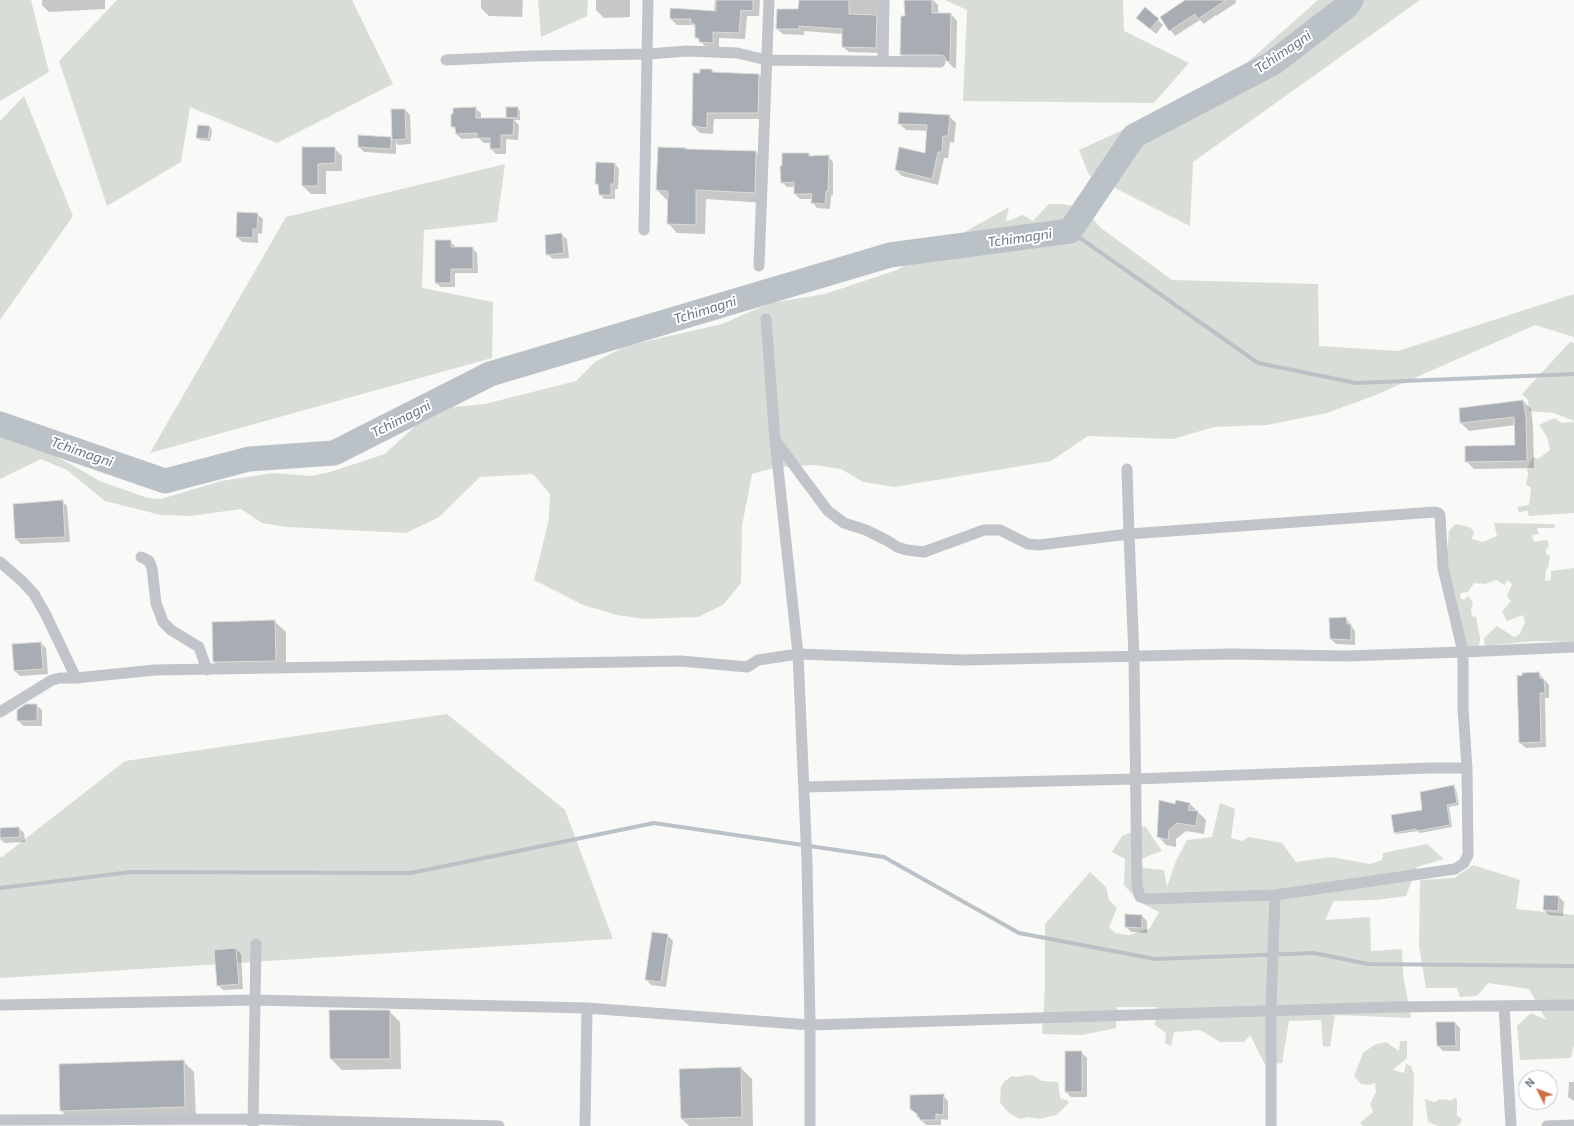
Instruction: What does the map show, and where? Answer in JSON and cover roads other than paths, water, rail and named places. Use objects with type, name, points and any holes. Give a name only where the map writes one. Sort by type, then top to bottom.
[{"type":"street","points":[[644,230],[648,0]]},
{"type":"street","points":[[759,266],[769,0]]},
{"type":"street","points":[[883,61],[884,0]]},
{"type":"street","points":[[446,60],[531,56],[648,54],[687,51],[729,53],[767,60],[940,62]]},
{"type":"street","points":[[766,319],[776,440],[798,654],[804,787],[810,1025],[810,1126]]},
{"type":"street","points":[[776,440],[828,511],[844,523],[866,530],[897,547],[906,550],[924,552],[984,530],[1000,530],[1028,544],[1039,545],[1129,534],[1435,512],[1440,515],[1443,568],[1463,652],[1463,708],[1467,768],[1468,855],[1464,863],[1455,869],[1275,895],[1148,899],[1140,897],[1137,886],[1134,657],[1129,534],[1127,469]]},
{"type":"street","points":[[141,557],[149,561],[152,568],[156,603],[163,622],[171,630],[199,647],[207,670]]},
{"type":"street","points":[[0,562],[22,581],[34,594],[46,615],[76,678]]},
{"type":"street","points":[[0,712],[52,680],[60,678],[76,678],[155,670],[681,661],[747,667],[758,660],[798,654],[962,660],[1231,654],[1347,656],[1574,647]]},
{"type":"street","points":[[804,787],[1135,779],[1430,768],[1467,768]]},
{"type":"street","points":[[1271,1126],[1271,1010],[1275,895]]},
{"type":"street","points":[[253,1122],[256,944]]},
{"type":"street","points":[[0,1005],[255,1000],[587,1008],[810,1025],[1393,1006],[1574,1005]]},
{"type":"street","points":[[1504,1006],[1511,1126]]},
{"type":"street","points":[[585,1126],[587,1008]]},
{"type":"street","points":[[0,1120],[499,1126]]},
{"type":"street","points":[[1546,1126],[1574,1125]]},
{"type":"waterway","name":"Tchimagni","points":[[0,424],[165,481],[249,459],[334,453],[490,374],[890,255],[1070,231],[1134,136],[1273,63],[1347,6],[1351,0]]},
{"type":"waterway","points":[[1070,231],[1258,363],[1356,383],[1574,374]]},
{"type":"waterway","points":[[0,888],[131,872],[411,873],[654,823],[884,857],[1019,933],[1155,959],[1314,953],[1368,964],[1574,966]]}]
